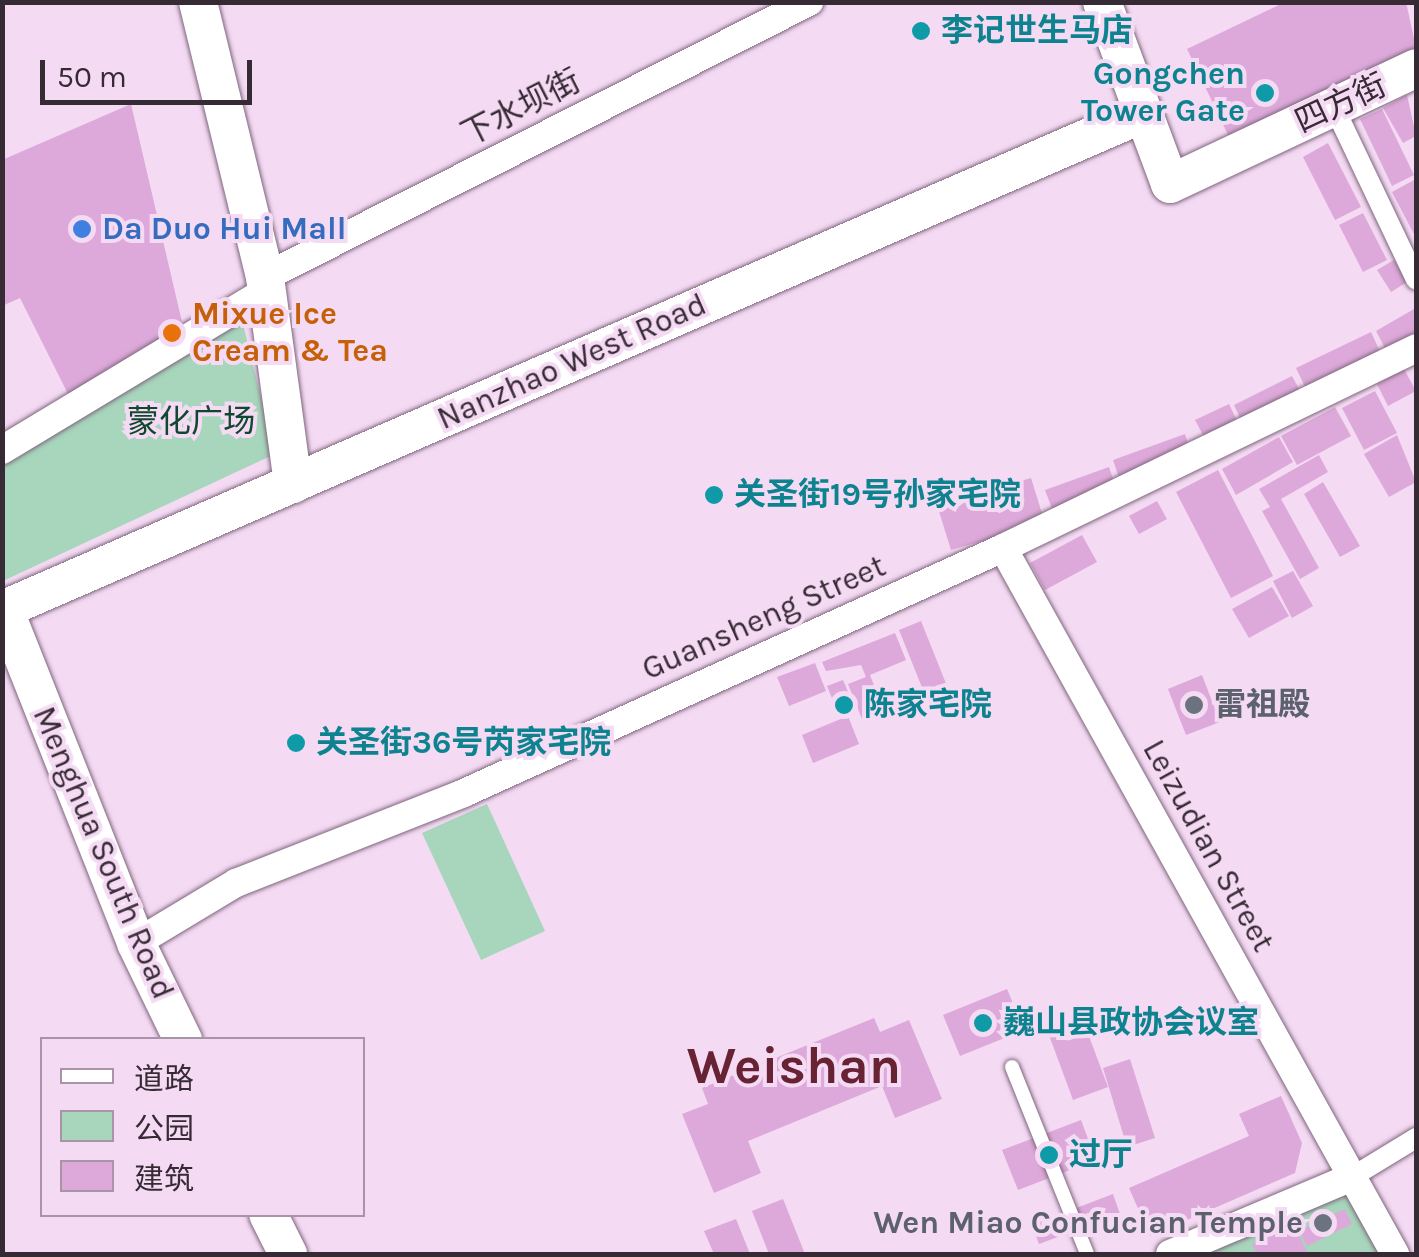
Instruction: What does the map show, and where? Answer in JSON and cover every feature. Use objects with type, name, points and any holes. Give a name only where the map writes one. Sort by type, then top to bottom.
[{"type":"main road","points":[[198,2],[266,284],[293,484]]},
{"type":"main road","name":"四方街","points":[[1102,2],[1170,184],[1416,68]]},
{"type":"main road","name":"Nanzhao West Road","points":[[3,610],[1142,114]]},
{"type":"main road","name":"Menghua South Road","points":[[3,610],[136,943],[182,1037]]},
{"type":"main road","points":[[270,1217],[288,1254]]},
{"type":"street","name":"下水坝街","points":[[2,450],[266,284],[809,2]]},
{"type":"street","points":[[1334,106],[1416,280]]},
{"type":"street","name":"Guansheng Street","points":[[136,943],[236,883],[464,793],[1004,548],[1416,348]]},
{"type":"street","name":"Leizudian Street","points":[[1004,548],[1395,1254]]},
{"type":"street","points":[[1170,1254],[1352,1178],[1416,1138]]},
{"type":"lane","points":[[1012,1067],[1088,1254]]},
{"type":"green space","name":"蒙化广场","points":[[241,316],[275,454],[3,581],[3,459]]},
{"type":"green space","points":[[487,804],[545,931],[481,960],[422,833]]},
{"type":"green space","name":"Wen Miao Confucian Temple","points":[[1348,1186],[1386,1254],[1193,1254]]},
{"type":"building","name":"Gongchen Tower Gate","points":[[1285,2],[1406,2],[1416,48],[1229,137],[1187,49]]},
{"type":"building","points":[[1407,95],[1416,136],[1403,143],[1383,108]]},
{"type":"building","name":"Da Duo Hui Mall","points":[[131,104],[186,339],[71,400],[20,298],[2,306],[2,160]]},
{"type":"building","points":[[1382,109],[1414,175],[1392,186],[1360,119]]},
{"type":"building","points":[[1328,143],[1361,207],[1335,220],[1303,157]]},
{"type":"building","points":[[1416,179],[1416,238],[1392,192]]},
{"type":"building","points":[[1363,213],[1387,260],[1363,272],[1339,225]]},
{"type":"building","points":[[1394,260],[1407,282],[1391,292],[1377,270]]},
{"type":"building","points":[[1414,309],[1416,335],[1387,352],[1376,331]]},
{"type":"building","points":[[1371,332],[1383,358],[1308,393],[1296,368]]},
{"type":"building","points":[[1404,369],[1416,391],[1388,406],[1377,384]]},
{"type":"building","points":[[1292,376],[1304,398],[1245,428],[1234,405]]},
{"type":"building","points":[[1375,391],[1397,433],[1364,450],[1342,408]]},
{"type":"building","points":[[1229,404],[1238,423],[1205,439],[1195,420]]},
{"type":"building","points":[[1335,407],[1351,436],[1297,465],[1281,436]]},
{"type":"building","points":[[1185,434],[1192,456],[1120,481],[1113,460]]},
{"type":"building","points":[[1397,435],[1416,482],[1389,497],[1364,454]]},
{"type":"building","points":[[1279,437],[1293,462],[1236,495],[1222,469]]},
{"type":"building","points":[[1319,455],[1328,472],[1281,499],[1319,568],[1300,579],[1262,511],[1270,507],[1259,489]]},
{"type":"building","points":[[1109,467],[1117,491],[1054,514],[1045,490]]},
{"type":"building","points":[[1218,470],[1273,576],[1231,598],[1176,492]]},
{"type":"building","points":[[1031,478],[1045,523],[951,550],[937,505]]},
{"type":"building","points":[[1323,482],[1360,546],[1340,557],[1304,494]]},
{"type":"building","points":[[1157,501],[1167,519],[1139,534],[1129,516]]},
{"type":"building","points":[[1082,535],[1097,562],[1045,590],[1030,563]]},
{"type":"building","points":[[1293,571],[1313,606],[1292,618],[1273,581]]},
{"type":"building","points":[[1272,587],[1289,616],[1249,638],[1232,609]]},
{"type":"building","points":[[921,621],[947,686],[925,695],[899,630]]},
{"type":"building","points":[[895,633],[906,660],[870,675],[884,711],[862,719],[848,684],[866,677],[861,665],[826,671],[822,662]]},
{"type":"building","points":[[815,663],[826,691],[789,706],[777,677]]},
{"type":"building","name":"雷祖殿","points":[[1202,675],[1220,722],[1186,735],[1168,689]]},
{"type":"building","points":[[843,680],[856,711],[840,718],[827,686]]},
{"type":"building","points":[[848,716],[859,744],[813,763],[802,735]]},
{"type":"building","name":"巍山县政协会议室","points":[[1007,989],[1024,1030],[960,1056],[943,1015]]},
{"type":"building","points":[[874,1018],[880,1032],[909,1020],[942,1099],[895,1118],[882,1086],[748,1141],[761,1173],[714,1193],[682,1114],[708,1104],[702,1088]]},
{"type":"building","points":[[1084,1023],[1108,1087],[1073,1100],[1049,1035]]},
{"type":"building","points":[[1130,1059],[1155,1138],[1127,1147],[1103,1068]]},
{"type":"building","points":[[1281,1096],[1302,1143],[1295,1173],[1150,1236],[1129,1188],[1249,1136],[1239,1114]]},
{"type":"building","name":"过厅","points":[[1081,1120],[1096,1160],[1018,1190],[1002,1150]]},
{"type":"building","points":[[1113,1194],[1120,1214],[1039,1244],[1032,1225]]},
{"type":"building","points":[[783,1199],[805,1254],[769,1254],[752,1211]]},
{"type":"building","points":[[1345,1209],[1352,1224],[1307,1246],[1299,1231]]},
{"type":"building","points":[[736,1219],[750,1254],[714,1254],[704,1231]]},
{"type":"building","points":[[1294,1224],[1308,1254],[1257,1254],[1252,1244]]},
{"type":"place","name":"李记世生马店","points":[[921,31]]},
{"type":"place","name":"Gongchen Tower Gate","points":[[1265,93]]},
{"type":"place","name":"Da Duo Hui Mall","points":[[82,229]]},
{"type":"place","name":"Mixue Ice Cream & Tea","points":[[172,333]]},
{"type":"place","name":"关圣街19号孙家宅院","points":[[714,495]]},
{"type":"place","name":"陈家宅院","points":[[844,705]]},
{"type":"place","name":"雷祖殿","points":[[1194,705]]},
{"type":"place","name":"关圣街36号芮家宅院","points":[[296,743]]},
{"type":"place","name":"巍山县政协会议室","points":[[983,1023]]},
{"type":"place","name":"过厅","points":[[1049,1155]]},
{"type":"place","name":"Wen Miao Confucian Temple","points":[[1323,1223]]},
{"type":"district","name":"Weishan","points":[[794,1066]]}]
